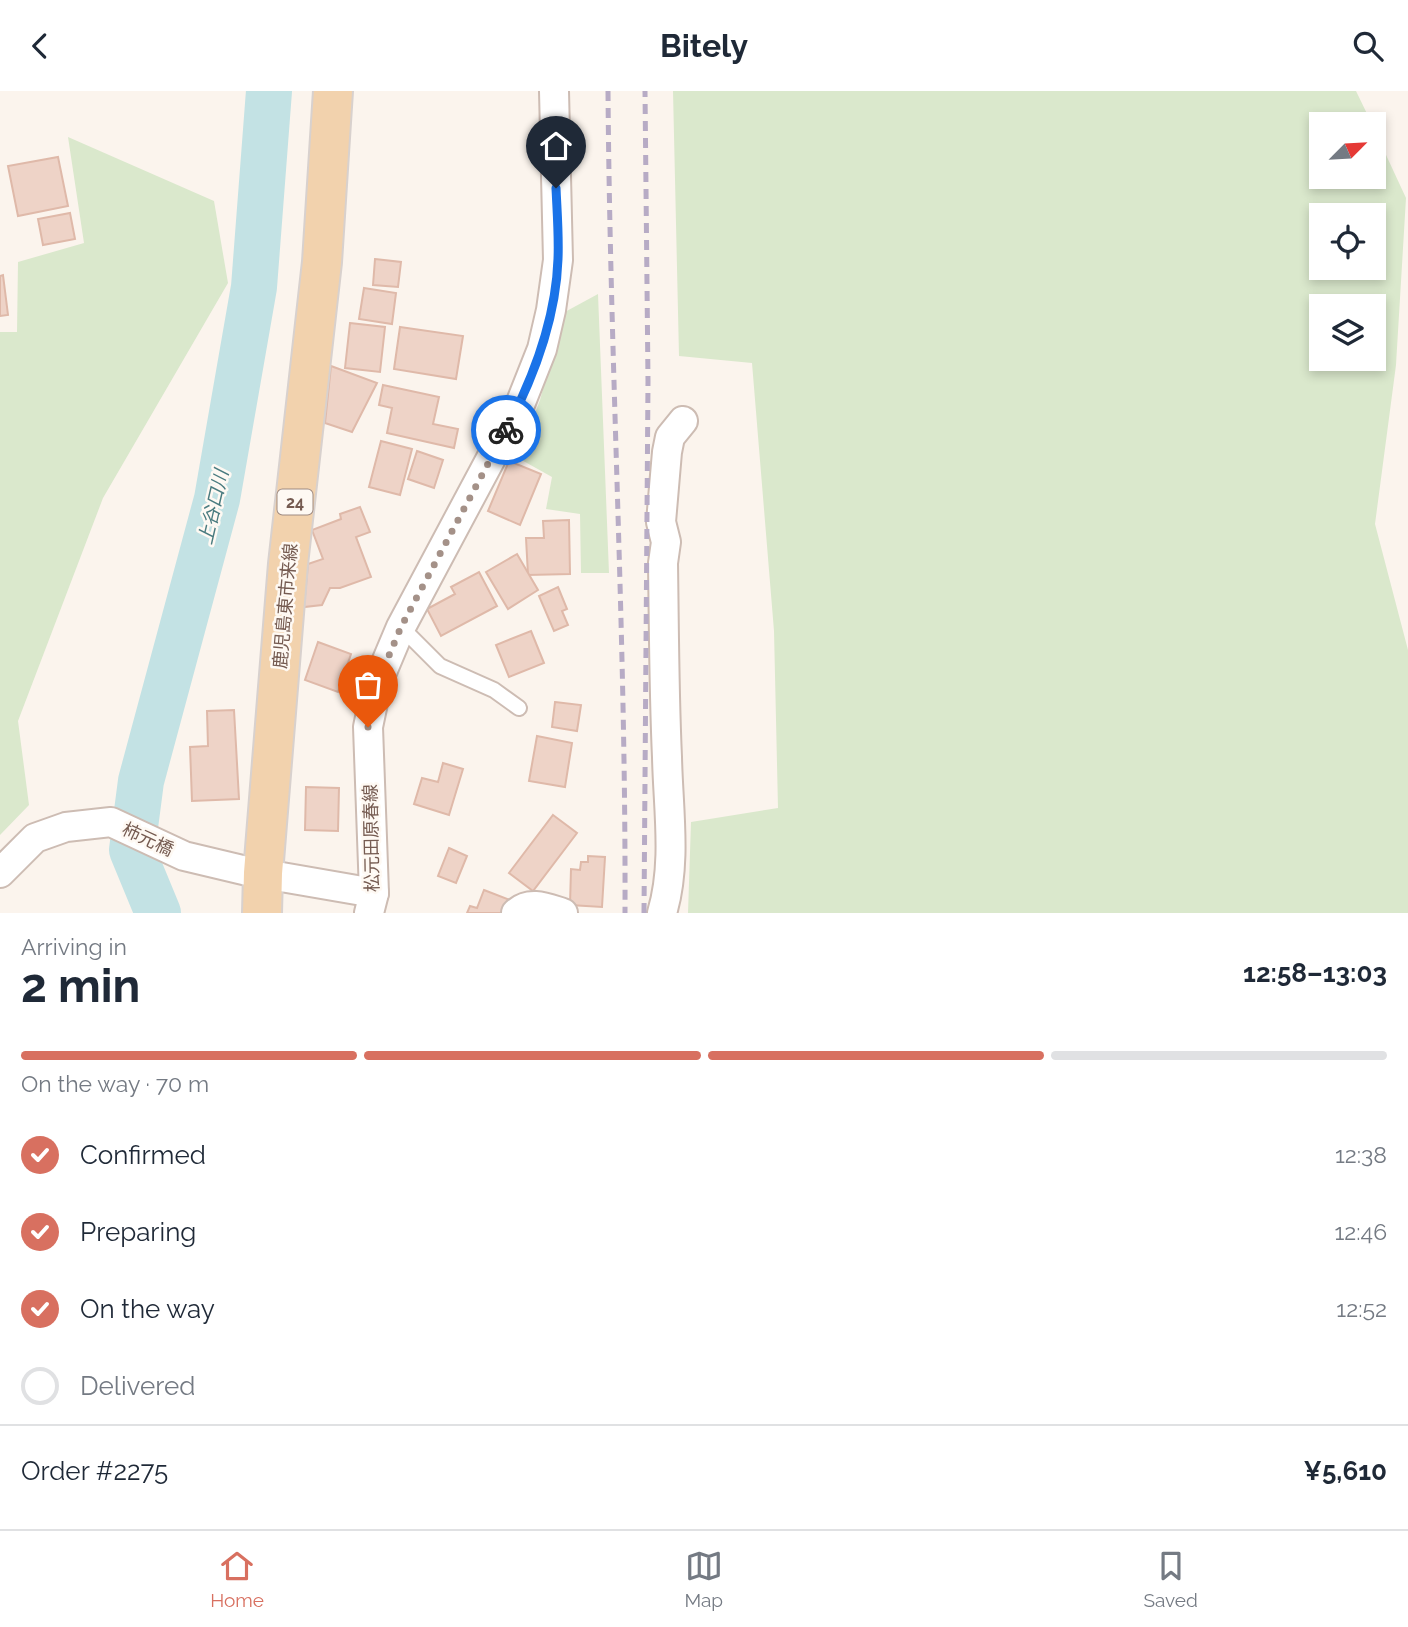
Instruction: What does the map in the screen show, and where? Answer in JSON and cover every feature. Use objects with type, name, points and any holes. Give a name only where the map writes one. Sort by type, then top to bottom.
[{"type":"main road","name":"鹿児島東市来線","points":[[262,913],[288,564],[322,262],[333,91]]},
{"type":"street","name":"松元田原春線","points":[[373,907],[368,727],[377,684],[401,627],[521,401],[542,349],[551,310],[558,260],[554,91]]},
{"type":"street","points":[[662,913],[669,864],[670,822],[663,576],[666,542],[661,522],[670,437],[682,421]]},
{"type":"street","name":"柿元橋","points":[[0,873],[35,838],[66,827],[111,822],[184,856],[263,873],[373,907]]},
{"type":"street","points":[[516,913],[530,906],[563,913]]},
{"type":"lane","points":[[401,627],[440,666],[494,690],[519,708]]},
{"type":"green space","points":[[673,91],[1356,91],[1366,112],[1309,112],[1309,189],[1386,189],[1386,155],[1406,198],[1396,365],[1375,524],[1408,650],[1408,913],[688,913],[691,822],[778,808],[774,631],[752,363],[679,356]]},
{"type":"green space","points":[[68,137],[214,201],[228,283],[103,498],[18,721],[29,805],[0,835],[0,332],[17,332],[18,262],[84,243]]},
{"type":"green space","points":[[598,294],[609,573],[581,573],[580,514],[546,509],[552,477],[518,458],[540,400],[563,313]]},
{"type":"building","points":[[58,157],[68,206],[18,216],[8,166]]},
{"type":"building","points":[[70,213],[75,239],[43,245],[38,219]]},
{"type":"building","points":[[375,259],[401,262],[398,287],[373,285]]},
{"type":"building","points":[[3,275],[8,315],[0,316],[0,276]]},
{"type":"building","points":[[364,288],[396,293],[392,324],[359,319]]},
{"type":"building","points":[[350,323],[385,327],[380,372],[345,368]]},
{"type":"building","points":[[400,327],[463,336],[456,379],[394,369]]},
{"type":"building","points":[[331,366],[377,383],[352,432],[325,423]]},
{"type":"building","points":[[383,385],[439,397],[433,424],[458,429],[454,448],[387,433],[392,408],[379,405]]},
{"type":"building","points":[[381,441],[412,449],[400,495],[369,487]]},
{"type":"building","points":[[417,451],[443,460],[434,488],[408,479]]},
{"type":"building","points":[[509,461],[541,474],[520,525],[488,511]]},
{"type":"building","points":[[360,507],[370,532],[356,537],[371,577],[340,588],[330,588],[322,605],[304,607],[308,564],[323,559],[312,530],[341,519],[340,514]]},
{"type":"building","points":[[569,520],[570,574],[528,575],[526,538],[544,538],[543,521]]},
{"type":"building","points":[[517,554],[538,590],[508,609],[486,572]]},
{"type":"building","points":[[479,572],[497,606],[441,636],[427,609],[455,594],[451,587]]},
{"type":"building","points":[[558,587],[567,609],[562,611],[568,625],[554,631],[539,596]]},
{"type":"building","points":[[531,631],[544,663],[509,677],[496,645]]},
{"type":"building","points":[[318,642],[351,654],[338,692],[305,680]]},
{"type":"building","points":[[555,702],[581,705],[577,731],[552,727]]},
{"type":"building","points":[[234,710],[239,799],[192,801],[190,747],[208,746],[207,711]]},
{"type":"building","points":[[537,736],[572,743],[565,787],[529,781]]},
{"type":"building","points":[[443,763],[463,769],[449,815],[414,804],[422,778],[438,782]]},
{"type":"building","points":[[306,787],[339,788],[338,831],[305,830]]},
{"type":"building","points":[[553,815],[577,833],[533,891],[509,873]]},
{"type":"building","points":[[449,848],[467,856],[456,883],[438,876]]},
{"type":"building","points":[[588,856],[605,857],[602,907],[570,905],[571,869],[580,870],[581,862],[588,862]]},
{"type":"building","points":[[484,890],[510,900],[505,913],[467,913],[470,906],[477,908]]},
{"type":"waterway","name":"上谷口川","points":[[158,913],[132,850],[141,781],[217,499],[254,287],[269,91]]},
{"type":"railway","points":[[608,91],[623,707],[625,913]]},
{"type":"railway","points":[[644,913],[648,381],[645,91]]},
{"type":"way so far","points":[[368,727],[377,684],[401,627],[506,430]]},
{"type":"route","points":[[506,430],[542,349],[551,310],[558,260],[556,188]]}]
